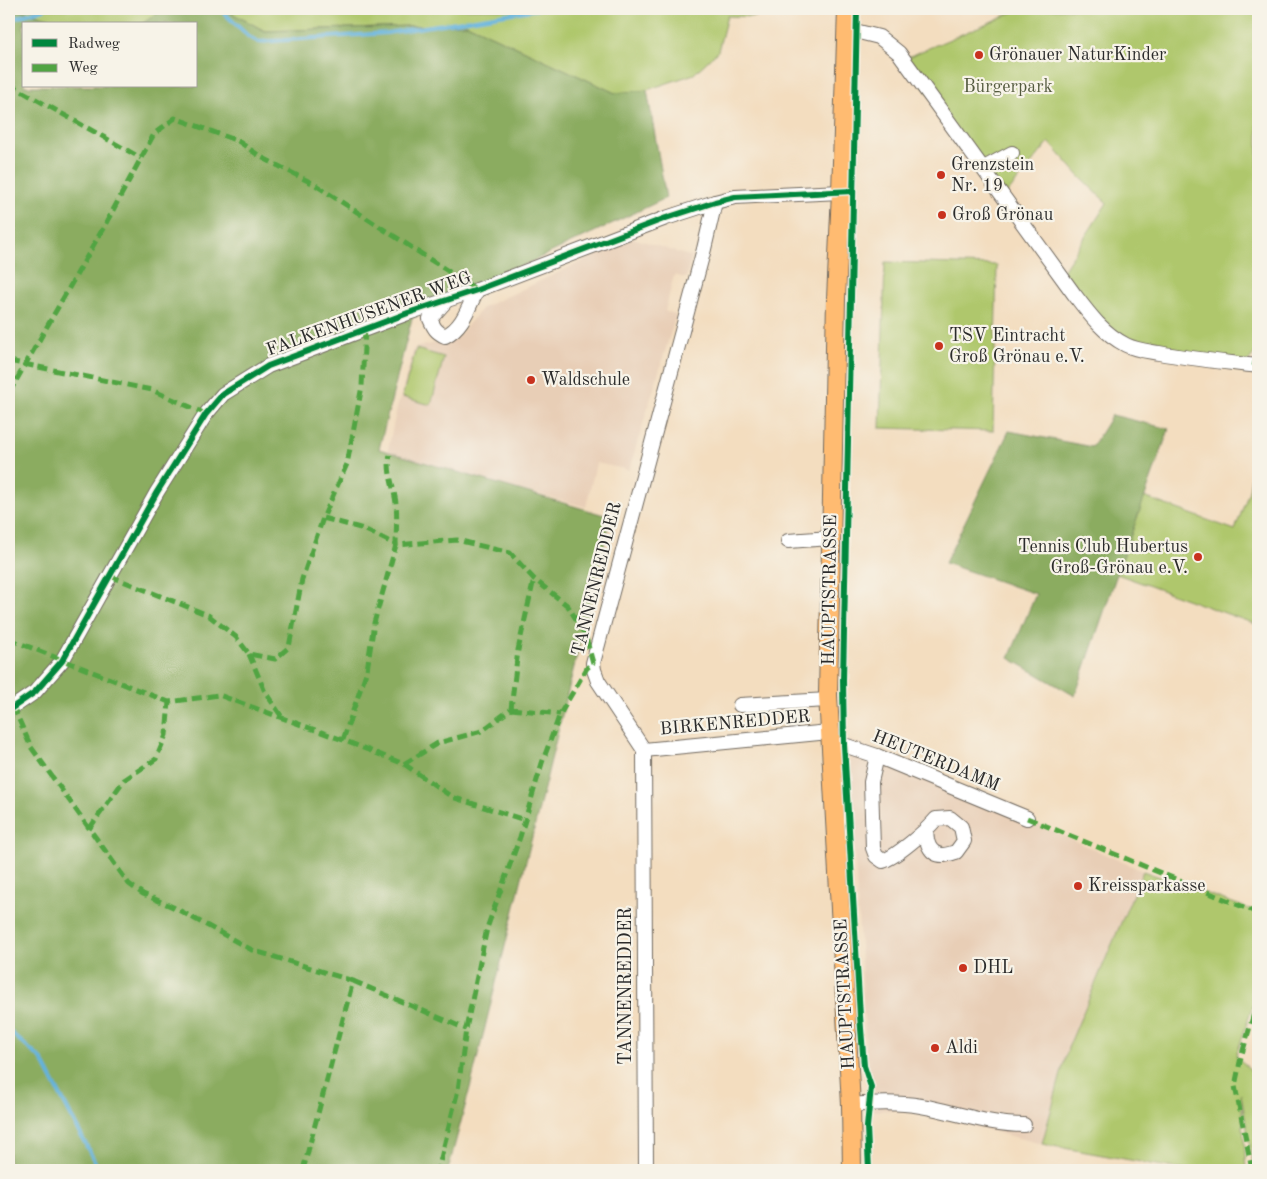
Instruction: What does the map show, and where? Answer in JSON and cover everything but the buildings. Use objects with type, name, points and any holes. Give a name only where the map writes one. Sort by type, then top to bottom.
[{"type":"main road","name":"HAUPTSTRASSE","points":[[847,9],[842,192],[836,299],[828,700],[851,1105],[852,1170]]},
{"type":"street","points":[[847,29],[879,37],[899,53],[1086,309],[1105,331],[1134,348],[1171,355],[1258,366]]},
{"type":"street","points":[[984,168],[1012,153]]},
{"type":"street","name":"FALKENHUSENER WEG","points":[[9,710],[36,692],[62,661],[182,450],[206,414],[223,394],[268,366],[408,313],[445,302],[666,218],[715,202],[735,197],[842,192]]},
{"type":"street","name":"TANNENREDDER","points":[[646,1170],[644,750],[598,680],[593,663],[715,202]]},
{"type":"street","points":[[445,302],[430,320],[434,329],[444,336],[453,332],[460,325],[477,290]]},
{"type":"street","points":[[788,542],[831,538]]},
{"type":"street","points":[[740,705],[828,700]]},
{"type":"street","name":"BIRKENREDDER","points":[[644,750],[829,738]]},
{"type":"street","name":"HEUTERDAMM","points":[[829,738],[1027,818]]},
{"type":"street","points":[[877,756],[870,782],[873,848],[876,856],[883,860],[892,858],[927,829]]},
{"type":"street","points":[[851,1105],[892,1103],[920,1106],[979,1120],[1010,1125],[1024,1125]]},
{"type":"shaded area","name":"Waldschule","points":[[633,238],[692,257],[686,278],[674,275],[665,311],[676,315],[629,470],[596,463],[586,507],[387,454],[396,412],[414,348],[457,338],[482,308]]},
{"type":"shaded area","points":[[848,740],[1143,871],[1068,1048],[1042,1144],[920,1113],[894,1110],[873,1111],[874,1085],[867,1065]]},
{"type":"green space","points":[[9,9],[16,9],[62,22],[22,22],[22,88],[198,88],[198,22],[145,22],[164,9],[224,9],[265,31],[467,24],[615,93],[647,90],[666,198],[412,318],[379,449],[611,517],[448,1170],[9,1170]]},
{"type":"green space","points":[[16,9],[164,9],[145,22],[62,22]]},
{"type":"green space","points":[[224,9],[759,9],[756,17],[727,16],[718,51],[694,74],[647,90],[615,93],[467,24],[265,31]]},
{"type":"green space","name":"Bürgerpark","points":[[1018,9],[1258,9],[1258,349],[1245,365],[1119,341],[1060,276],[1107,203],[1080,177],[1049,142],[1004,197],[903,59]]},
{"type":"green space","name":"TSV Eintracht Groß Grönau e.V.","points":[[885,262],[997,265],[993,431],[880,428]]},
{"type":"green space","points":[[416,349],[444,357],[431,405],[402,397]]},
{"type":"green space","points":[[1112,415],[1169,429],[1075,696],[1009,658],[1036,594],[945,563],[1009,431],[1092,447]]},
{"type":"green space","name":"Tennis Club Hubertus Groß-Grönau e.V.","points":[[1258,430],[1258,625],[1117,574],[1144,497],[1235,530],[1249,491]]},
{"type":"green space","points":[[1143,871],[1258,912],[1258,990],[1236,1056],[1258,1077],[1258,1170],[1254,1170],[1241,1094],[1246,1170],[1185,1170],[1042,1144],[1068,1048]]},
{"type":"waterway","points":[[9,20],[44,9]]},
{"type":"waterway","points":[[220,9],[249,37],[259,42],[387,33],[538,9]]},
{"type":"waterway","points":[[9,1031],[42,1060],[99,1170]]},
{"type":"marked path","points":[[9,84],[141,158]]},
{"type":"marked path","points":[[9,393],[105,225],[154,134],[175,118],[238,141],[261,157],[314,184],[477,290]]},
{"type":"marked path","points":[[110,576],[208,615],[236,637],[249,654],[275,659],[289,647],[302,579],[323,518],[347,464],[362,386],[365,329]]},
{"type":"marked path","points":[[1254,366],[1258,352]]},
{"type":"marked path","points":[[9,361],[152,390],[206,414]]},
{"type":"marked path","points":[[323,518],[364,529],[396,545],[396,509],[389,471],[390,455]]},
{"type":"marked path","points":[[343,740],[367,670],[374,623],[396,545],[457,540],[510,553],[534,579],[568,606],[585,634],[593,663],[587,668],[560,714],[542,763],[520,837],[487,928],[466,1029],[458,1090],[438,1170]]},
{"type":"marked path","points":[[404,764],[438,743],[482,731],[511,709],[518,650],[534,579]]},
{"type":"marked path","points":[[9,639],[169,702],[219,695],[404,764],[452,797],[525,820]]},
{"type":"marked path","points":[[249,654],[265,692],[282,717]]},
{"type":"marked path","points":[[89,829],[124,780],[156,759],[166,735],[169,702]]},
{"type":"marked path","points":[[13,706],[31,747],[129,884],[143,894],[173,907],[252,950],[353,981],[303,1170]]},
{"type":"marked path","points":[[511,709],[560,714]]},
{"type":"marked path","points":[[1027,818],[1258,913]]},
{"type":"marked path","points":[[353,981],[466,1029]]},
{"type":"marked path","points":[[1252,1170],[1235,1086],[1241,1057],[1258,1000]]},
{"type":"cycle path","points":[[857,9],[843,680],[844,745],[860,1016],[864,1066],[871,1087],[867,1127],[869,1170]]},
{"type":"cycle path","points":[[9,710],[35,692],[62,661],[157,492],[206,414],[223,394],[268,366],[408,313],[477,290],[666,218],[715,202],[735,197],[852,191]]},
{"type":"place","name":"Grönauer NaturKinder","points":[[979,55]]},
{"type":"place","name":"Grenzstein Nr. 19","points":[[941,175]]},
{"type":"place","name":"Groß Grönau","points":[[942,215]]},
{"type":"place","name":"TSV Eintracht Groß Grönau e.V.","points":[[939,346]]},
{"type":"place","name":"Waldschule","points":[[531,380]]},
{"type":"place","name":"Tennis Club Hubertus Groß-Grönau e.V.","points":[[1198,557]]},
{"type":"place","name":"Kreissparkasse","points":[[1078,886]]},
{"type":"place","name":"DHL","points":[[963,968]]},
{"type":"place","name":"Aldi","points":[[935,1048]]}]
